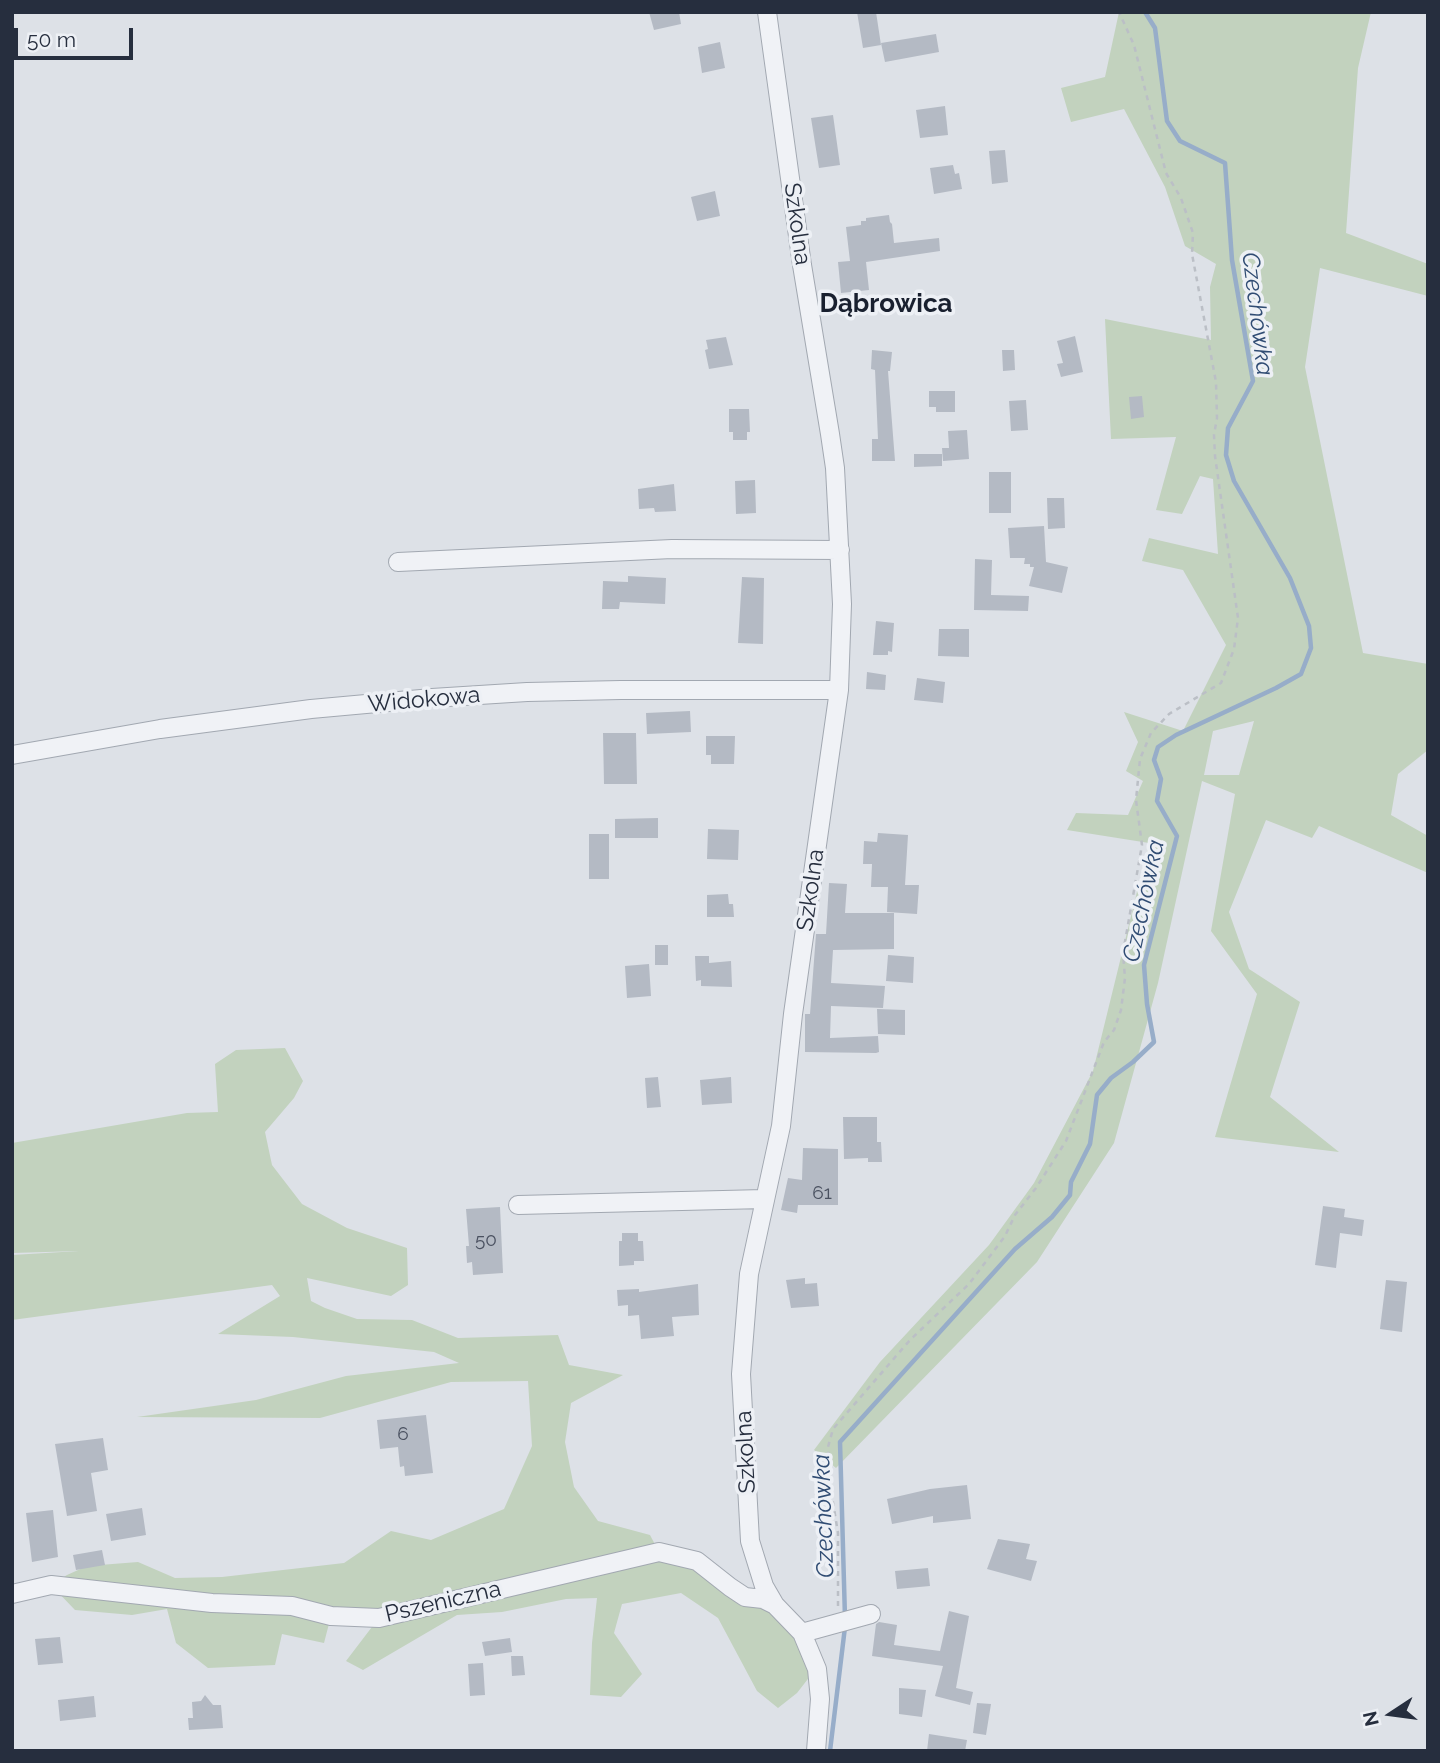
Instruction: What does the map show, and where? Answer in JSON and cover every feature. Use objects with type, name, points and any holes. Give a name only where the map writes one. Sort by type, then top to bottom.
[{"type":"street","name":"Szkolna","points":[[767,12],[802,264],[830,435],[842,604],[839,690],[793,1014],[781,1126],[749,1274],[741,1374],[750,1541],[764,1586],[775,1605],[802,1633],[817,1669],[820,1699],[816,1751]]},
{"type":"street","points":[[398,562],[672,549],[840,550]]},
{"type":"street","name":"Widokowa","points":[[12,755],[160,729],[311,709],[432,698],[621,690],[839,690]]},
{"type":"street","points":[[518,1205],[764,1199]]},
{"type":"street","name":"Pszeniczna","points":[[12,1594],[51,1586],[212,1603],[292,1606],[331,1616],[379,1618],[659,1552],[697,1561],[745,1597],[763,1599],[775,1605]]},
{"type":"street","points":[[802,1633],[871,1614]]},
{"type":"path","points":[[836,1623],[839,1594],[838,1533],[830,1484],[828,1447],[833,1429],[910,1340],[969,1284],[1005,1236],[1015,1215],[1066,1141],[1104,1042],[1114,1030],[1121,1010],[1125,978],[1123,953],[1142,845],[1136,800],[1140,759],[1151,733],[1169,714],[1221,683],[1234,649],[1238,618],[1215,456],[1216,382],[1194,265],[1193,233],[1181,198],[1166,173],[1134,45],[1119,12]]},
{"type":"green space","points":[[1119,12],[1371,12],[1358,68],[1346,233],[1428,264],[1428,296],[1320,268],[1305,367],[1363,653],[1428,664],[1428,750],[1398,774],[1391,815],[1428,836],[1428,873],[1319,826],[1312,838],[1266,820],[1229,912],[1249,969],[1300,1002],[1270,1097],[1339,1152],[1215,1137],[1257,994],[1211,931],[1235,794],[1202,781],[1158,983],[1114,1143],[1037,1262],[836,1468],[814,1450],[880,1362],[989,1245],[1034,1183],[1093,1071],[1149,843],[1067,830],[1076,813],[1128,815],[1143,781],[1126,771],[1138,742],[1124,712],[1183,731],[1226,645],[1183,570],[1142,561],[1149,538],[1218,554],[1213,479],[1200,476],[1182,514],[1156,510],[1176,437],[1111,439],[1105,319],[1211,340],[1210,287],[1216,264],[1185,246],[1165,187],[1124,109],[1071,122],[1061,88],[1105,77]],"holes":[[[1254,721],[1239,775],[1204,775],[1213,731]]]},
{"type":"green space","points":[[285,1048],[303,1081],[294,1098],[265,1132],[272,1165],[302,1204],[347,1228],[407,1248],[408,1285],[391,1296],[307,1278],[311,1301],[357,1319],[412,1320],[458,1338],[558,1335],[569,1365],[623,1375],[571,1403],[565,1442],[574,1487],[598,1521],[650,1535],[659,1552],[697,1567],[784,1621],[802,1647],[811,1675],[797,1693],[778,1708],[757,1691],[718,1618],[681,1593],[622,1604],[614,1633],[642,1674],[621,1697],[590,1695],[597,1598],[566,1599],[502,1612],[457,1615],[363,1670],[346,1661],[378,1619],[331,1616],[324,1643],[282,1634],[275,1665],[208,1668],[176,1643],[167,1609],[132,1615],[75,1610],[51,1585],[87,1566],[138,1562],[175,1578],[222,1577],[344,1563],[391,1531],[431,1540],[504,1509],[532,1446],[528,1381],[451,1382],[320,1418],[137,1417],[256,1400],[346,1376],[459,1363],[434,1352],[293,1337],[218,1334],[280,1296],[272,1285],[12,1320],[12,1255],[79,1251],[12,1253],[12,1143],[187,1113],[218,1112],[215,1064],[236,1050]]},
{"type":"building","points":[[649,12],[679,12],[681,24],[654,30]]},
{"type":"building","points":[[857,12],[876,12],[881,45],[863,48]]},
{"type":"building","points":[[936,34],[939,52],[885,62],[881,43]]},
{"type":"building","points":[[720,42],[725,68],[702,73],[698,47]]},
{"type":"building","points":[[945,106],[948,135],[920,138],[916,110]]},
{"type":"building","points":[[833,115],[840,165],[819,168],[811,118]]},
{"type":"building","points":[[1005,150],[1008,182],[992,184],[989,151]]},
{"type":"building","points":[[953,165],[955,174],[959,173],[962,189],[934,194],[930,168]]},
{"type":"building","points":[[715,191],[720,216],[697,221],[691,197]]},
{"type":"building","points":[[889,215],[894,243],[939,238],[940,251],[866,262],[869,290],[841,293],[838,262],[850,261],[846,227],[861,225],[861,221],[866,221],[866,218]]},
{"type":"building","points":[[1075,336],[1083,372],[1061,377],[1057,364],[1063,363],[1057,341]]},
{"type":"building","points":[[726,337],[733,365],[709,369],[706,340]]},
{"type":"building","points":[[872,350],[892,352],[888,371],[895,461],[872,461],[872,439],[878,439],[875,370],[871,369]]},
{"type":"building","points":[[1002,350],[1014,350],[1015,370],[1003,371]]},
{"type":"building","points":[[929,391],[955,391],[955,412],[936,412],[936,407],[929,407]]},
{"type":"building","points":[[1142,396],[1144,417],[1131,419],[1129,397]]},
{"type":"building","points":[[1026,400],[1028,430],[1011,431],[1009,401]]},
{"type":"building","points":[[729,409],[749,409],[750,432],[747,432],[747,440],[733,440],[733,432],[729,432]]},
{"type":"building","points":[[967,430],[969,459],[943,461],[942,448],[949,448],[948,431]]},
{"type":"building","points":[[914,454],[942,454],[942,466],[914,467]]},
{"type":"building","points":[[989,472],[1011,472],[1011,513],[989,513]]},
{"type":"building","points":[[755,480],[756,513],[736,514],[735,481]]},
{"type":"building","points":[[674,484],[676,511],[655,512],[654,508],[639,509],[638,489]]},
{"type":"building","points":[[1047,498],[1064,498],[1065,528],[1048,529]]},
{"type":"building","points":[[1044,526],[1046,562],[1068,567],[1062,593],[1029,586],[1034,567],[1024,564],[1025,558],[1010,558],[1008,528]]},
{"type":"building","points":[[975,559],[992,560],[991,595],[1029,596],[1028,611],[974,610]]},
{"type":"building","points":[[628,576],[666,578],[665,604],[620,602],[619,609],[602,609],[603,581],[628,582]]},
{"type":"building","points":[[742,577],[764,578],[763,644],[738,643]]},
{"type":"building","points":[[876,621],[894,623],[892,652],[888,651],[888,655],[873,655]]},
{"type":"building","points":[[939,629],[969,629],[969,657],[938,656]]},
{"type":"building","points":[[867,672],[886,675],[885,690],[866,689]]},
{"type":"building","points":[[917,678],[945,682],[943,703],[914,700]]},
{"type":"building","points":[[690,711],[691,732],[647,734],[646,713]]},
{"type":"building","points":[[603,733],[636,733],[637,784],[604,784]]},
{"type":"building","points":[[706,736],[735,736],[734,764],[711,764],[711,755],[706,755]]},
{"type":"building","points":[[658,818],[658,838],[615,838],[615,819]]},
{"type":"building","points":[[708,829],[739,830],[738,860],[707,859]]},
{"type":"building","points":[[878,833],[908,835],[905,885],[919,885],[917,914],[887,912],[888,887],[871,887],[872,864],[863,864],[864,841],[877,842]]},
{"type":"building","points":[[589,834],[609,834],[609,879],[589,879]]},
{"type":"building","points":[[829,883],[847,884],[845,913],[894,913],[894,949],[833,950],[831,983],[885,986],[883,1008],[831,1006],[830,1038],[878,1036],[879,1052],[876,1053],[805,1052],[805,1014],[810,1014],[816,934],[826,934]]},
{"type":"building","points":[[728,894],[729,904],[733,904],[734,917],[707,917],[707,895]]},
{"type":"building","points":[[655,945],[668,945],[668,965],[655,965]]},
{"type":"building","points":[[888,955],[914,957],[913,983],[886,981]]},
{"type":"building","points":[[695,956],[709,956],[709,963],[731,961],[732,987],[701,986],[701,980],[696,981]]},
{"type":"building","points":[[649,964],[651,996],[627,998],[625,966]]},
{"type":"building","points":[[877,1009],[905,1010],[905,1035],[878,1034]]},
{"type":"building","points":[[658,1077],[661,1107],[647,1108],[645,1078]]},
{"type":"building","points":[[731,1077],[732,1103],[702,1105],[700,1080]]},
{"type":"building","points":[[843,1117],[877,1117],[877,1142],[881,1142],[882,1162],[868,1162],[868,1158],[844,1159]]},
{"type":"building","points":[[803,1148],[838,1149],[838,1205],[798,1205],[797,1213],[781,1210],[788,1178],[802,1180]]},
{"type":"building","points":[[1323,1206],[1345,1209],[1344,1217],[1364,1220],[1362,1236],[1340,1233],[1336,1268],[1315,1265]]},
{"type":"building","points":[[500,1207],[503,1273],[473,1275],[472,1262],[467,1263],[466,1246],[469,1246],[466,1209]]},
{"type":"building","points":[[622,1233],[638,1233],[638,1241],[643,1241],[644,1261],[619,1266],[619,1241],[622,1241]]},
{"type":"building","points":[[805,1278],[805,1284],[817,1283],[819,1306],[791,1308],[786,1280]]},
{"type":"building","points":[[1386,1280],[1407,1282],[1402,1332],[1380,1329]]},
{"type":"building","points":[[698,1284],[699,1315],[672,1317],[674,1336],[641,1339],[639,1315],[628,1316],[628,1305],[618,1306],[617,1290],[639,1289],[639,1292]]},
{"type":"building","points":[[426,1415],[433,1473],[405,1476],[404,1466],[400,1467],[398,1447],[380,1449],[377,1420]]},
{"type":"building","points":[[103,1438],[108,1470],[91,1473],[97,1511],[67,1516],[55,1444]]},
{"type":"building","points":[[967,1485],[971,1519],[933,1523],[933,1516],[892,1524],[887,1499],[930,1489]]},
{"type":"building","points":[[142,1508],[146,1535],[111,1541],[106,1514]]},
{"type":"building","points":[[53,1510],[58,1557],[32,1562],[26,1513]]},
{"type":"building","points":[[998,1539],[1030,1544],[1026,1559],[1037,1561],[1031,1581],[987,1569]]},
{"type":"building","points":[[102,1550],[105,1565],[76,1570],[73,1555]]},
{"type":"building","points":[[928,1568],[930,1586],[897,1589],[895,1571]]},
{"type":"building","points":[[949,1611],[969,1616],[956,1688],[973,1692],[970,1705],[935,1696],[943,1666],[872,1656],[876,1624],[879,1622],[897,1625],[894,1645],[940,1651]]},
{"type":"building","points":[[60,1637],[63,1663],[38,1665],[35,1639]]},
{"type":"building","points":[[510,1638],[512,1652],[485,1656],[482,1642]]},
{"type":"building","points":[[511,1656],[523,1656],[525,1675],[512,1676]]},
{"type":"building","points":[[483,1663],[485,1695],[470,1696],[468,1664]]},
{"type":"building","points":[[899,1688],[926,1690],[922,1717],[899,1714]]},
{"type":"building","points":[[205,1695],[213,1705],[221,1705],[223,1728],[189,1730],[188,1718],[193,1718],[192,1702],[201,1701]]},
{"type":"building","points":[[94,1696],[96,1717],[60,1721],[58,1700]]},
{"type":"building","points":[[977,1703],[991,1704],[986,1735],[973,1733]]},
{"type":"building","points":[[929,1734],[967,1740],[965,1751],[927,1751]]},
{"type":"waterway","name":"Czechówka","points":[[845,1618],[840,1442],[1015,1249],[1052,1217],[1070,1195],[1071,1182],[1090,1144],[1097,1095],[1111,1078],[1154,1042],[1144,965],[1177,836],[1157,801],[1161,779],[1154,760],[1158,747],[1176,735],[1301,674],[1311,648],[1309,626],[1290,578],[1234,481],[1226,455],[1228,428],[1253,381],[1232,260],[1225,163],[1180,141],[1167,121],[1155,28],[1145,12]]},
{"type":"waterway","name":"Czechówka","points":[[830,1751],[845,1627]]},
{"type":"district","name":"Dąbrowica","points":[[886,304]]}]
